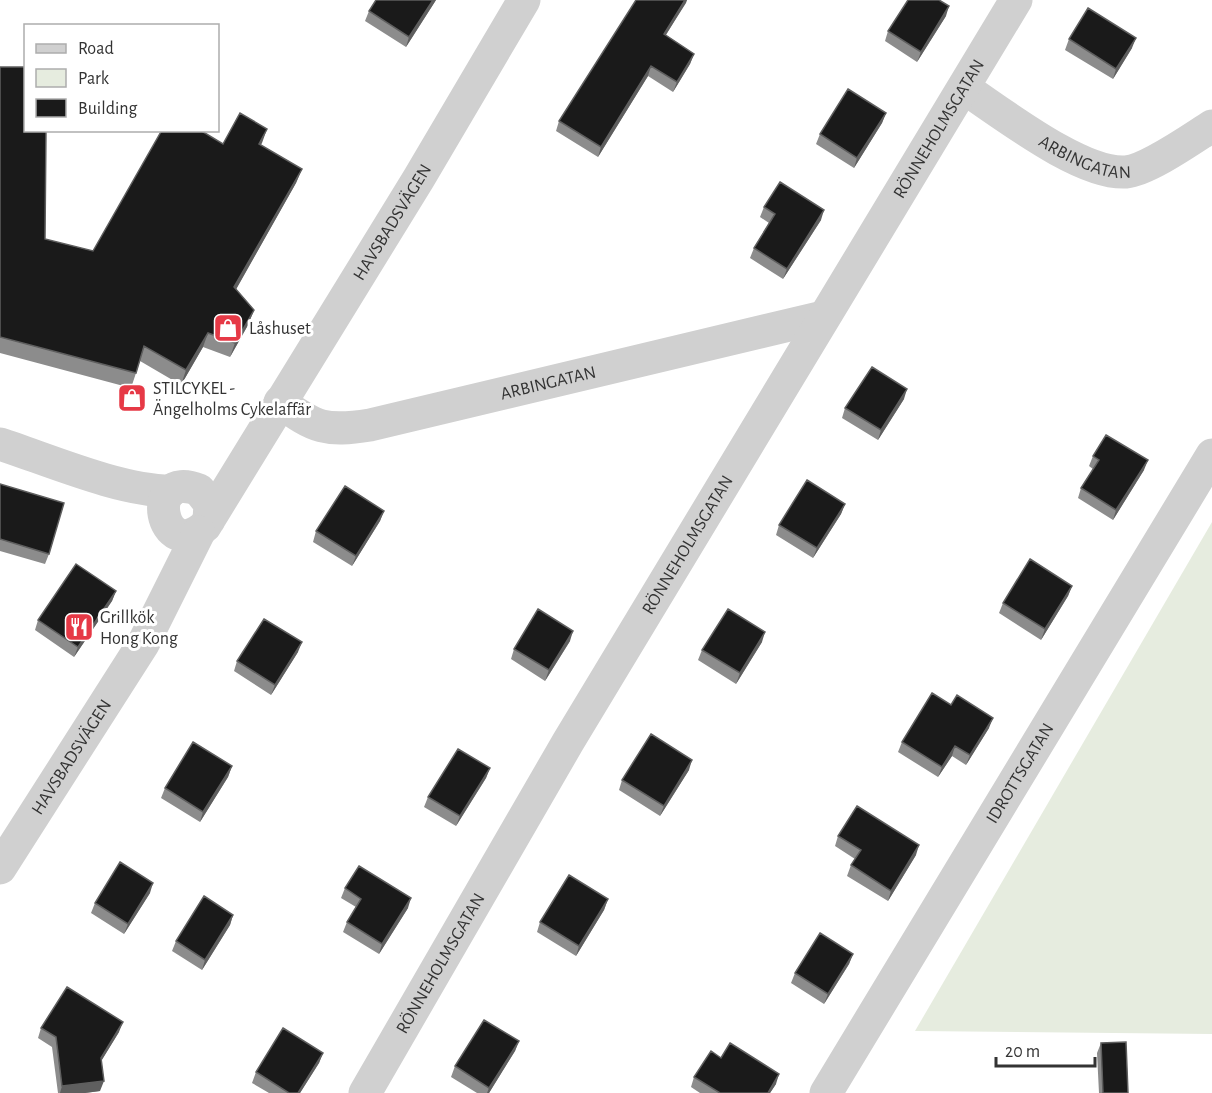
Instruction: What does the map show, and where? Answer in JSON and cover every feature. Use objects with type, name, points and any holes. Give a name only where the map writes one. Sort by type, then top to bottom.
[{"type":"street","name":"HAVSBADSVÄGEN","points":[[0,868],[143,644],[204,526],[419,178],[524,0]]},
{"type":"street","name":"RÖNNEHOLMSGATAN","points":[[365,1093],[568,742],[1016,0]]},
{"type":"street","name":"ARBINGATAN","points":[[963,88],[1059,150],[1093,167],[1128,172],[1165,155],[1212,126]]},
{"type":"street","name":"ARBINGATAN","points":[[280,402],[310,424],[340,429],[370,425],[823,317]]},
{"type":"street","name":"HAVSBADSVÄGEN","points":[[143,644],[162,560],[170,502],[256,440]]},
{"type":"street","points":[[0,444],[101,477],[154,491],[170,502]]},
{"type":"street","name":"IDROTTSGATAN","points":[[826,1093],[1212,455]]},
{"type":"street","points":[[191,486],[206,496],[210,504],[204,526],[178,534],[170,528],[170,502],[191,486]]},
{"type":"green space","points":[[1212,522],[1212,1034],[915,1031]]},
{"type":"building","points":[[376,0],[433,0],[409,37],[369,11]]},
{"type":"building","points":[[636,0],[685,0],[664,34],[694,54],[677,82],[651,66],[601,147],[559,121]]},
{"type":"building","points":[[908,0],[939,0],[949,6],[921,52],[888,31]]},
{"type":"building","points":[[1088,8],[1136,38],[1116,69],[1069,39]]},
{"type":"building","points":[[0,67],[24,67],[24,132],[46,132],[45,239],[93,251],[161,132],[203,132],[223,144],[240,113],[267,129],[259,144],[302,169],[234,287],[254,310],[235,343],[208,333],[186,370],[144,346],[136,373],[0,337]]},
{"type":"building","points":[[848,89],[886,113],[857,158],[820,134]]},
{"type":"building","points":[[780,182],[824,210],[787,269],[754,248],[775,214],[764,207]]},
{"type":"building","points":[[872,367],[907,389],[881,430],[845,408]]},
{"type":"building","points":[[1106,435],[1148,460],[1116,510],[1081,488],[1099,460],[1093,456]]},
{"type":"building","points":[[807,480],[845,504],[817,548],[779,525]]},
{"type":"building","points":[[0,484],[64,503],[49,554],[0,539]]},
{"type":"building","points":[[345,486],[384,511],[356,556],[316,531]]},
{"type":"building","points":[[1030,559],[1072,586],[1045,629],[1003,603]]},
{"type":"building","points":[[76,564],[116,591],[78,647],[38,620]]},
{"type":"building","points":[[538,609],[573,631],[549,670],[514,649]]},
{"type":"building","points":[[728,609],[765,632],[740,673],[702,650]]},
{"type":"building","points":[[264,619],[302,642],[275,685],[237,661]]},
{"type":"building","points":[[932,693],[951,705],[957,695],[993,718],[970,755],[955,746],[942,767],[902,742]]},
{"type":"building","points":[[651,734],[692,760],[664,806],[622,780]]},
{"type":"building","points":[[193,742],[232,766],[203,812],[165,788]]},
{"type":"building","points":[[458,749],[490,768],[460,816],[428,797]]},
{"type":"building","points":[[857,806],[919,845],[891,891],[851,865],[861,850],[838,836]]},
{"type":"building","points":[[120,862],[153,883],[128,924],[95,903]]},
{"type":"building","points":[[359,866],[411,898],[382,944],[347,922],[361,899],[345,888]]},
{"type":"building","points":[[569,875],[608,899],[579,946],[540,922]]},
{"type":"building","points":[[204,896],[233,915],[205,960],[176,941]]},
{"type":"building","points":[[820,933],[853,954],[828,994],[795,973]]},
{"type":"building","points":[[67,987],[123,1022],[101,1058],[104,1081],[62,1086],[56,1037],[41,1028]]},
{"type":"building","points":[[484,1020],[519,1041],[489,1088],[455,1066]]},
{"type":"building","points":[[283,1028],[323,1053],[298,1093],[289,1093],[256,1072]]},
{"type":"building","points":[[1126,1042],[1128,1093],[1103,1093],[1101,1043]]},
{"type":"building","points":[[730,1043],[779,1074],[768,1093],[720,1093],[694,1077],[711,1051],[721,1058]]},
{"type":"place","name":"Låshuset","points":[[228,328]]},
{"type":"place","name":"STILCYKEL - Ängelholms Cykelaffär","points":[[132,398]]},
{"type":"place","name":"Grillkök Hong Kong","points":[[79,627]]}]
